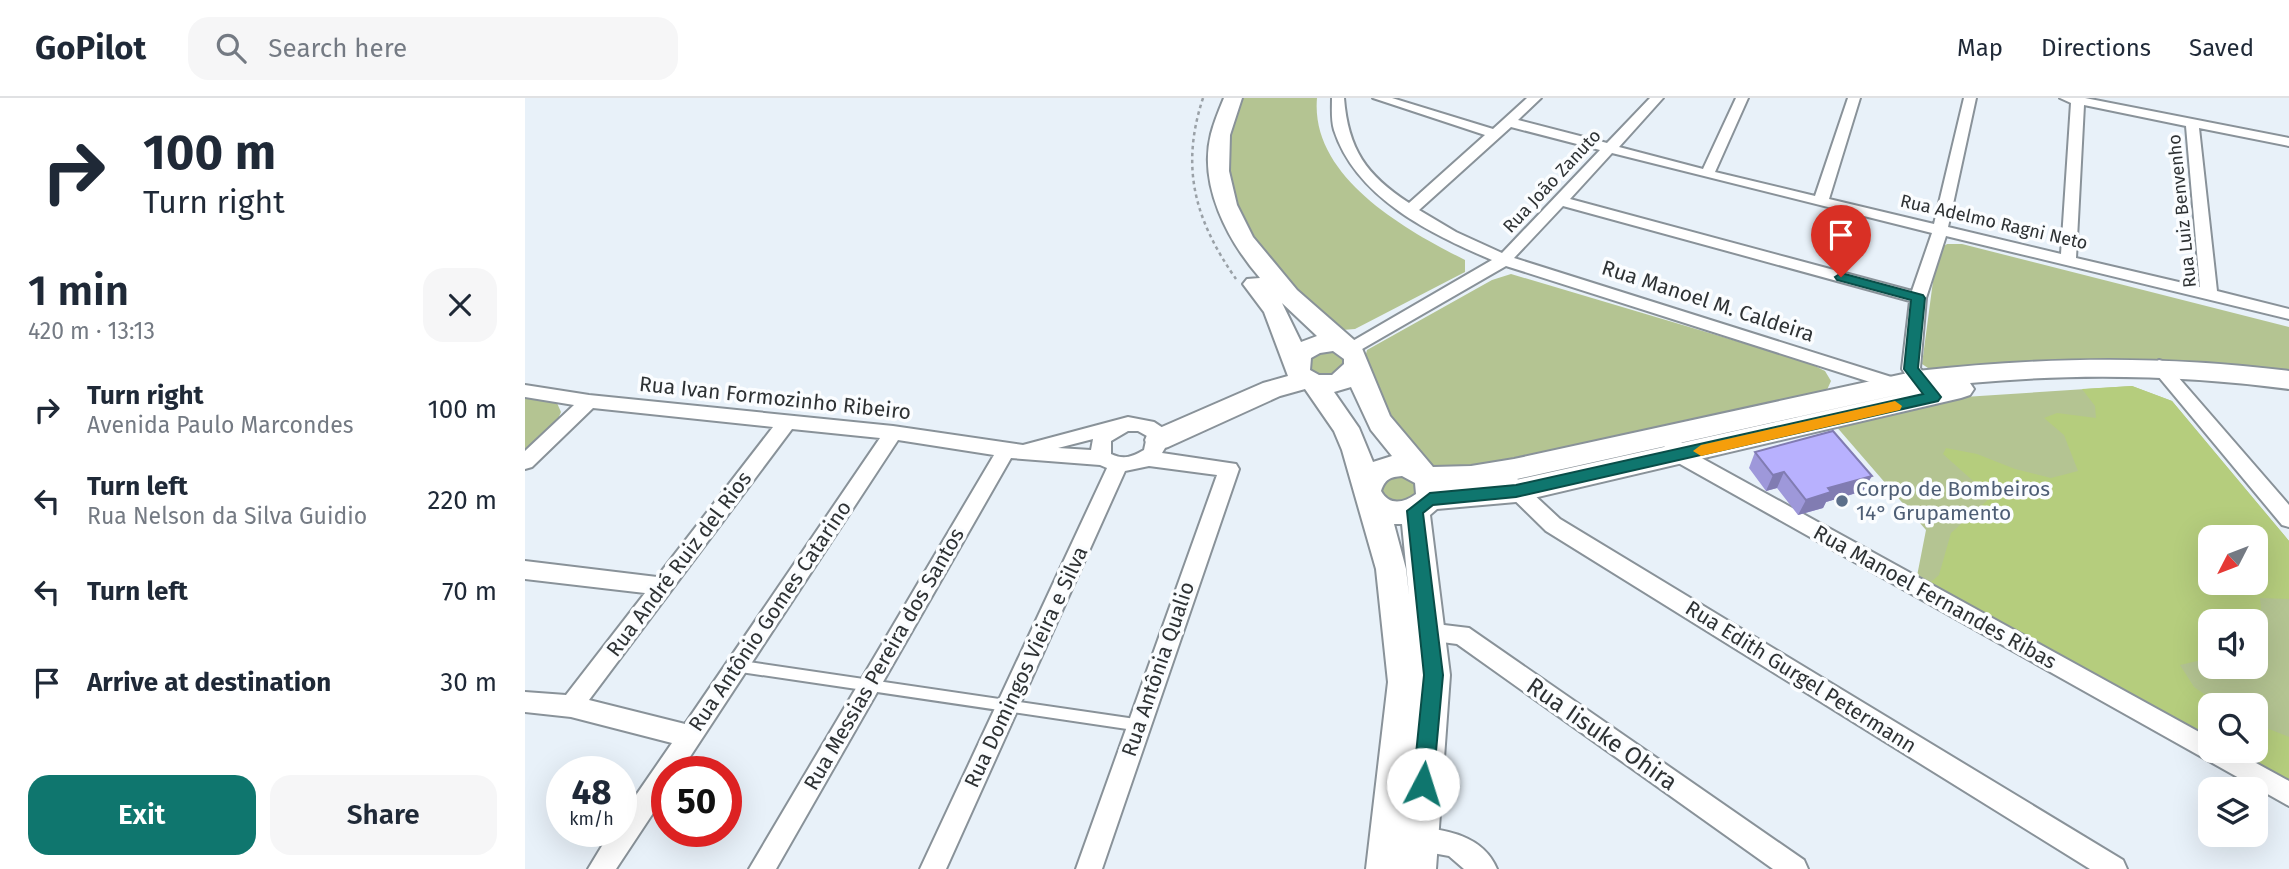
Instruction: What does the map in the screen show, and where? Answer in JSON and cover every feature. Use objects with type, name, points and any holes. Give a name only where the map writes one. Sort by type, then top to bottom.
[{"type":"main road","points":[[1216,98],[1207,119],[1201,149],[1208,206],[1229,250],[1275,310],[1303,373],[1346,428],[1356,450],[1391,569],[1413,631],[1434,675],[1402,854]]},
{"type":"main road","points":[[1233,98],[1221,133],[1219,165],[1233,222],[1244,244],[1291,301],[1350,353],[1384,432],[1423,490],[1413,631]]},
{"type":"main road","points":[[1303,373],[1300,354],[1314,345],[1350,353]]},
{"type":"main road","points":[[1303,373],[1324,385],[1343,381],[1350,376],[1350,353]]},
{"type":"main road","points":[[2164,372],[2289,392]]},
{"type":"main road","points":[[1674,446],[1833,399],[2164,372],[2289,380]]},
{"type":"main road","points":[[1150,441],[1303,373]]},
{"type":"main road","points":[[1423,490],[1401,465],[1381,469],[1368,482],[1370,498],[1393,514],[1423,490],[1454,479],[1508,481],[1916,391]]},
{"type":"street","name":"Rua Manoel M. Caldeira","points":[[1338,98],[1341,135],[1355,161],[1378,186],[1409,211],[1447,234],[1504,260],[1916,391]]},
{"type":"street","points":[[1379,98],[1495,134]]},
{"type":"street","points":[[1409,211],[1535,98]]},
{"type":"street","name":"Rua João Zanuto","points":[[1350,353],[1504,260],[1657,98]]},
{"type":"street","points":[[1707,174],[1742,98]]},
{"type":"street","points":[[1821,200],[1854,98]]},
{"type":"street","points":[[1916,391],[1911,369],[1918,298],[1940,230],[1970,98]]},
{"type":"street","points":[[2068,259],[2072,99],[2289,142]]},
{"type":"street","name":"Rua Adelmo Ragni Neto","points":[[1509,122],[1707,174],[2289,314]]},
{"type":"street","name":"Rua Luiz Benvenho","points":[[2192,123],[2209,295]]},
{"type":"street","points":[[1560,201],[1918,298]]},
{"type":"street","points":[[1813,358],[1837,374],[1842,384],[1841,390],[1833,399]]},
{"type":"street","points":[[2164,372],[2289,519]]},
{"type":"street","name":"Rua Ivan Formozinho Ribeiro","points":[[525,391],[589,401],[893,433],[1013,451],[1110,461]]},
{"type":"street","points":[[525,462],[589,401]]},
{"type":"street","name":"Rua André Ruiz del Rios","points":[[571,706],[788,421]]},
{"type":"street","points":[[1013,451],[1120,425],[1139,423],[1150,441],[1128,465],[1110,461],[1099,450],[1100,443],[1111,429],[1120,425]]},
{"type":"street","name":"Rua Antônio Gomes Catarino","points":[[601,869],[893,433]]},
{"type":"street","name":"Rua Antônia Qualio","points":[[1089,869],[1137,725],[1229,469],[1150,441]]},
{"type":"street","name":"Rua Manoel Fernandes Ribas","points":[[1674,446],[2198,743]]},
{"type":"street","name":"Rua Messias Pereira dos Santos","points":[[762,869],[868,686],[1013,451]]},
{"type":"street","name":"Rua Domingos Vieira e Silva","points":[[933,869],[1009,706],[1110,461]]},
{"type":"street","name":"Rua Edith Gurgel Petermann","points":[[1508,481],[1553,525],[2114,869]]},
{"type":"street","points":[[525,570],[663,586]]},
{"type":"street","name":"Rua Iisuke Ohira","points":[[1413,631],[1461,635],[1795,869]]},
{"type":"street","points":[[525,702],[571,706],[689,736]]},
{"type":"street","name":"Rua Manoel Fernandes Ribas","points":[[2234,763],[2289,794]]},
{"type":"street","points":[[1402,854],[1454,844],[1484,869]]},
{"type":"lane","points":[[738,666],[1137,725]]},
{"type":"green space","points":[[1239,98],[1317,98],[1319,126],[1329,152],[1345,176],[1390,216],[1465,260],[1465,272],[1355,329],[1342,330],[1322,321],[1252,243],[1234,204],[1226,165],[1228,130]]},
{"type":"green space","points":[[1947,244],[1962,244],[2289,327],[2289,376],[2194,364],[2086,359],[1931,370],[1922,364],[1937,251]]},
{"type":"green space","points":[[1511,274],[1807,362],[1825,371],[1831,381],[1826,392],[1450,471],[1424,466],[1393,437],[1363,365],[1367,350],[1492,280]]},
{"type":"green space","points":[[1327,351],[1342,358],[1344,365],[1337,374],[1323,378],[1309,373],[1307,358]]},
{"type":"green space","points":[[2132,386],[2172,401],[2289,541],[2289,781],[2256,763],[2268,763],[2268,693],[2198,693],[2198,731],[1917,576],[1926,530],[1835,425],[1964,397]]},
{"type":"green space","points":[[2132,386],[2172,401],[2289,541],[2289,599],[2260,598],[2261,609],[2198,609],[2198,661],[2180,665],[2194,687],[2203,693],[2198,693],[2198,731],[1930,583],[1939,575],[1951,533],[1991,497],[1943,454],[1946,448],[1977,454],[2015,469],[2051,478],[2078,471],[2064,435],[2044,418],[2057,413],[2096,418],[2095,406],[2082,389]]},
{"type":"green space","points":[[525,398],[557,403],[561,412],[558,419],[525,452]]},
{"type":"green space","points":[[1400,475],[1413,480],[1416,491],[1408,500],[1388,502],[1379,493],[1386,478]]},
{"type":"green space","points":[[2268,729],[2289,737],[2289,781],[2256,763],[2268,763]]},
{"type":"building","points":[[1833,431],[1872,476],[1828,488],[1831,492],[1806,500],[1784,472],[1773,475],[1755,452]]},
{"type":"slow traffic","points":[[1701,451],[1895,406]]},
{"type":"place","name":"Corpo de Bombeiros 14° Grupamento","points":[[1842,501]]},
{"type":"route","points":[[1423,784],[1434,675],[1415,511],[1430,499],[1516,491],[1933,397],[1911,369],[1918,298],[1841,277]]}]
